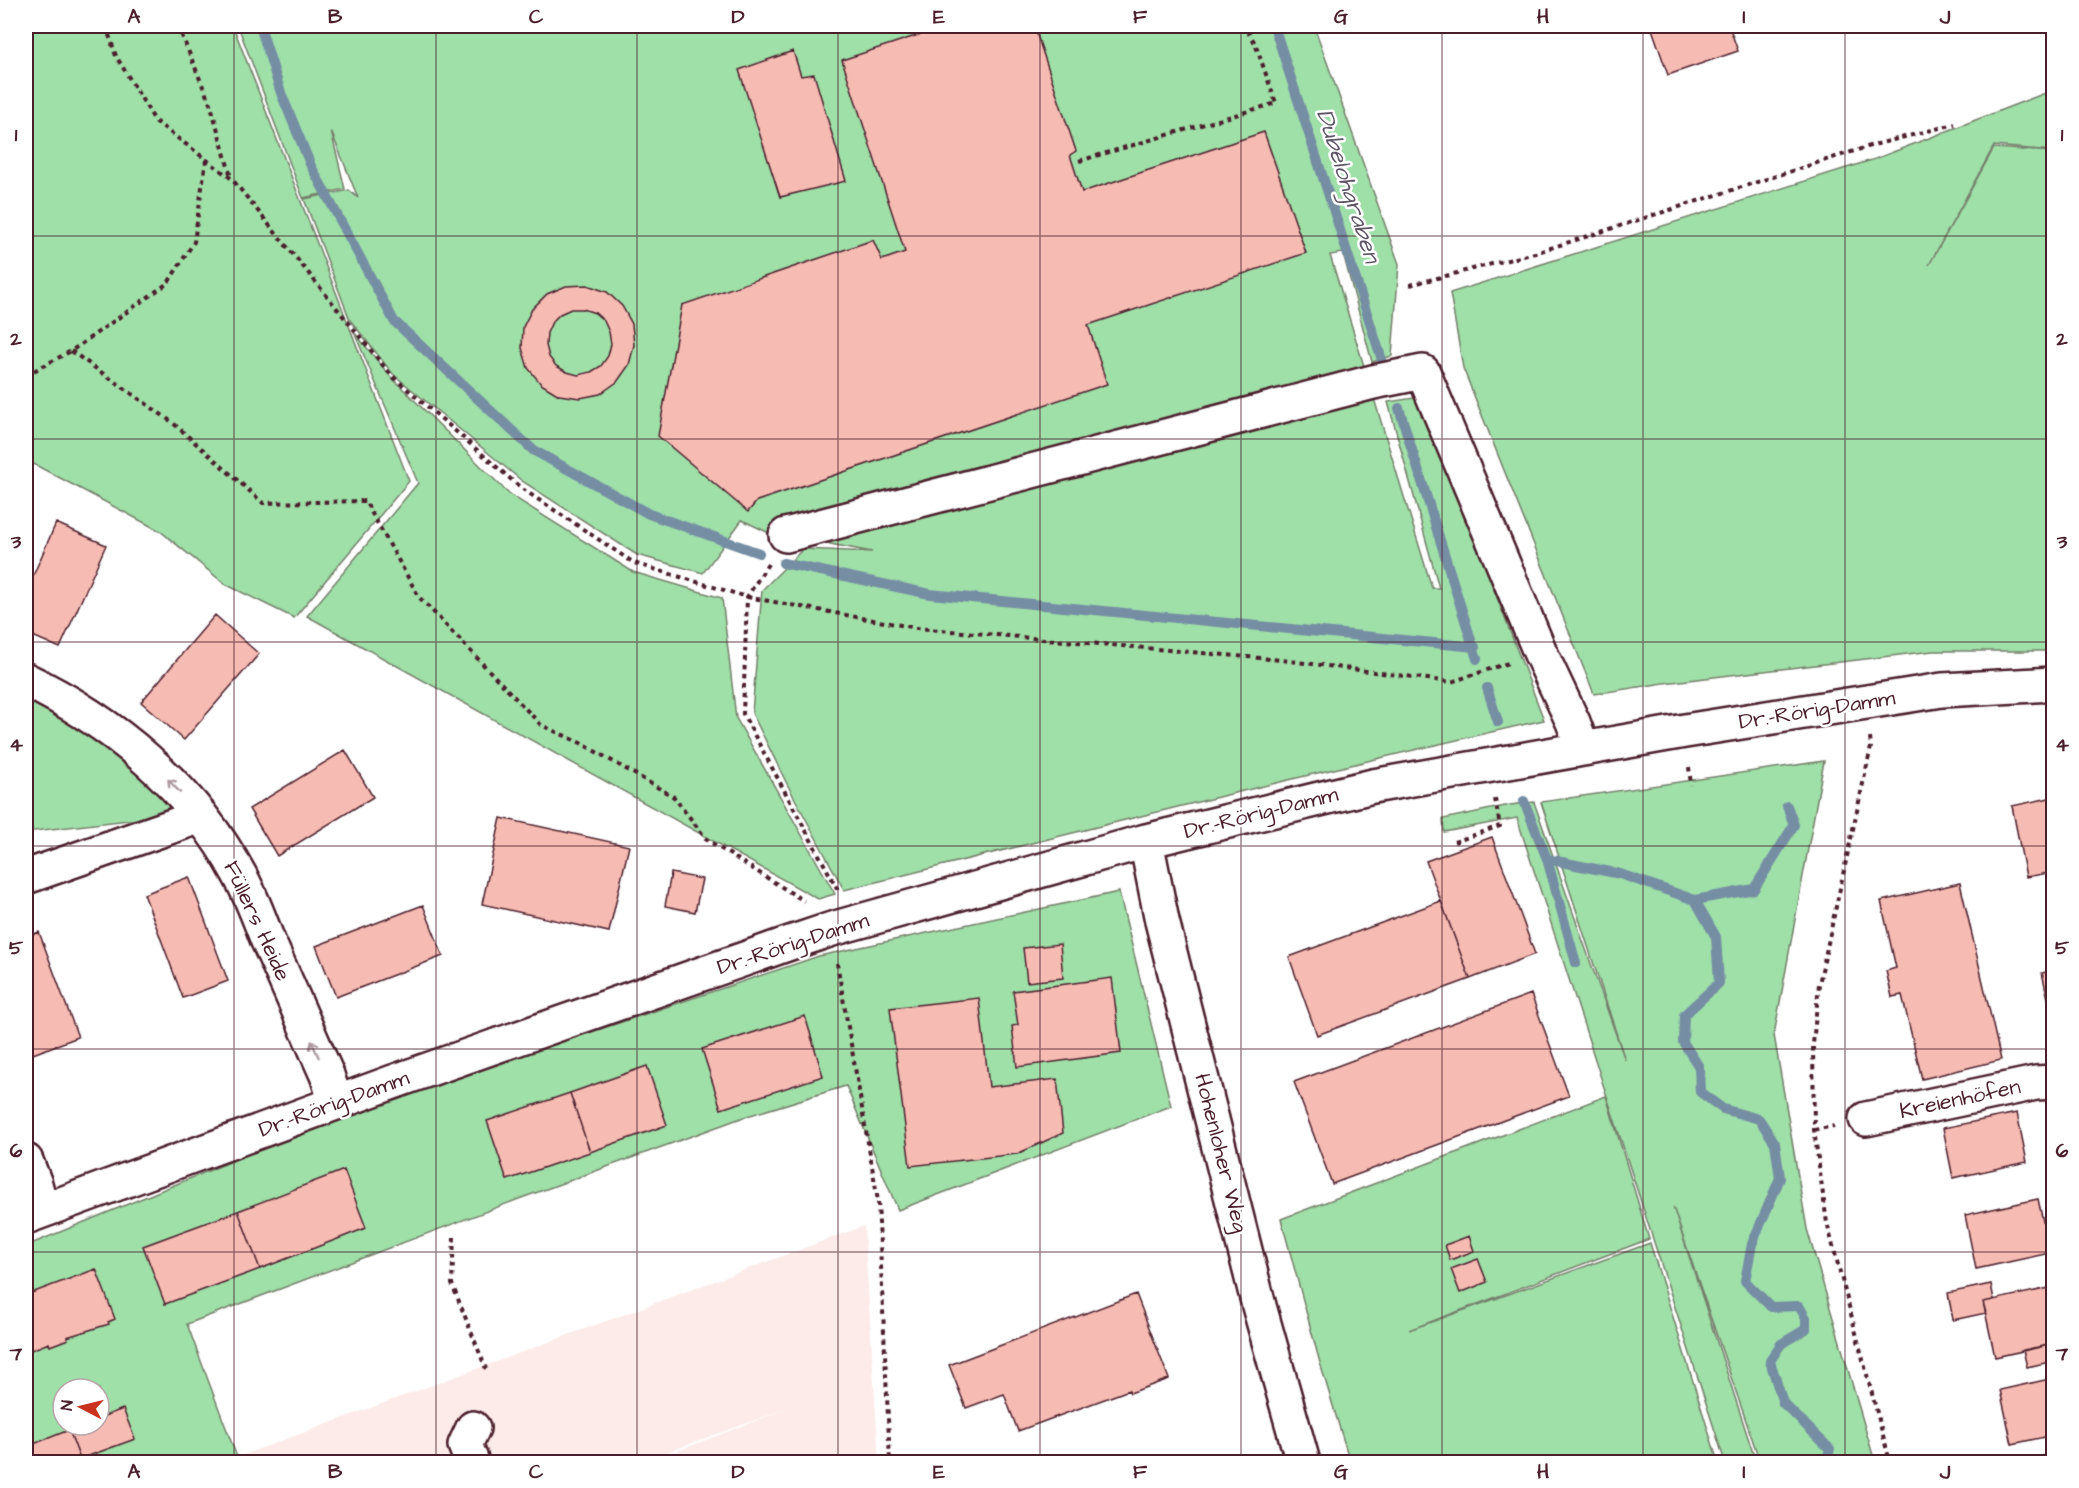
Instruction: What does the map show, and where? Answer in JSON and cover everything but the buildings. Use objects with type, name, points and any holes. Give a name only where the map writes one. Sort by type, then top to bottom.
[{"type":"street","points":[[786,535],[1373,382],[1423,372],[1583,749]]},
{"type":"street","name":"Füllers Heide","points":[[26,680],[60,697],[119,738],[159,770],[201,816],[239,874],[327,1075],[336,1103]]},
{"type":"street","name":"Dr.-Rörig-Damm","points":[[34,1214],[336,1103],[842,926],[1146,841],[1373,786],[1583,749],[1942,690],[2054,684]]},
{"type":"street","points":[[26,877],[201,816]]},
{"type":"street","name":"Hohenloher Weg","points":[[1146,841],[1162,921],[1259,1306],[1303,1462]]},
{"type":"street","name":"Kreienhöfen","points":[[1866,1119],[2036,1083],[2054,1082]]},
{"type":"street","points":[[26,1161],[35,1184],[34,1214]]},
{"type":"street","points":[[472,1462],[465,1445],[473,1428]]},
{"type":"path","points":[[106,26],[116,56],[155,121],[232,179],[392,375],[521,488],[634,563],[747,597],[917,628],[1282,660],[1451,682],[1540,652]]},
{"type":"path","points":[[178,26],[211,106],[232,179]]},
{"type":"path","points":[[1079,161],[1276,103],[1255,43],[1244,26]]},
{"type":"path","points":[[1410,285],[1535,253],[1870,146],[1955,124]]},
{"type":"path","points":[[26,375],[71,351],[168,283],[194,242],[206,160]]},
{"type":"path","points":[[71,351],[172,422],[263,503],[365,501],[419,597],[541,725],[581,743],[674,797],[707,840],[842,926]]},
{"type":"path","points":[[786,535],[747,597],[743,714],[846,904],[842,926],[878,1201],[890,1462]]},
{"type":"path","points":[[1866,702],[1871,747],[1819,984],[1813,1044],[1814,1131],[1827,1223],[1890,1462]]},
{"type":"path","points":[[1454,842],[1500,826],[1496,806]]},
{"type":"path","points":[[454,1237],[452,1284],[486,1369]]},
{"type":"shaded area","points":[[864,1226],[879,1462],[649,1462],[802,1403],[641,1462],[224,1462]]},
{"type":"green space","points":[[26,26],[233,26],[409,481],[294,618],[225,584],[160,531],[26,460]]},
{"type":"green space","points":[[238,26],[1314,26],[1399,264],[1392,356],[1372,362],[1343,253],[1330,255],[1432,588],[1439,588],[1388,402],[1420,397],[1544,720],[1281,782],[844,890],[752,713],[762,590],[803,549],[872,552],[767,532],[742,520],[703,573],[637,555],[522,481],[393,374],[350,320],[304,199],[349,190],[358,198],[331,131],[345,189],[303,198]]},
{"type":"green space","points":[[2053,90],[2053,151],[1994,146],[1929,265],[1994,148],[2053,152],[2053,651],[1933,651],[1664,683],[1594,694],[1463,368],[1450,293],[1875,159]]},
{"type":"green space","points":[[354,332],[390,376],[509,494],[633,572],[722,598],[736,718],[835,894],[818,899],[307,616],[418,483]]},
{"type":"green space","points":[[26,698],[80,727],[137,767],[181,814],[26,832]]},
{"type":"green space","points":[[1824,761],[1774,1035],[1807,1229],[1875,1462],[1760,1462],[1673,1207],[1756,1462],[1725,1462],[1517,818],[1444,832],[1443,819],[1534,802],[1625,1060],[1541,802]]},
{"type":"green space","points":[[1119,892],[1171,1106],[898,1210],[846,1086],[744,1117],[187,1324],[237,1457],[222,1462],[26,1462],[26,1246],[344,1115],[819,956]]},
{"type":"green space","points":[[1606,1096],[1649,1239],[1409,1330],[1650,1243],[1718,1462],[1350,1462],[1320,1363],[1281,1219]]},
{"type":"waterway","points":[[260,26],[281,93],[311,166],[394,321],[533,450],[649,514],[759,553]]},
{"type":"waterway","name":"Dubelohgraben","points":[[1274,26],[1382,360]]},
{"type":"waterway","name":"Dubelohgraben","points":[[1399,408],[1477,659]]},
{"type":"waterway","points":[[783,563],[930,594],[1475,647]]},
{"type":"waterway","name":"Dubelohgraben","points":[[1487,688],[1498,722]]},
{"type":"waterway","name":"Dubelohgraben","points":[[1524,801],[1547,859],[1576,963]]},
{"type":"waterway","points":[[1695,900],[1754,889],[1794,825],[1787,806]]},
{"type":"waterway","name":"Dubelohgraben","points":[[1547,859],[1620,874],[1695,900],[1716,937],[1719,983],[1684,1015],[1683,1042],[1699,1067],[1700,1092],[1723,1109],[1759,1119],[1775,1143],[1780,1178],[1752,1244],[1745,1281],[1771,1307],[1799,1306],[1806,1318],[1806,1329],[1781,1344],[1770,1361],[1783,1403],[1830,1449],[1826,1462]]}]
